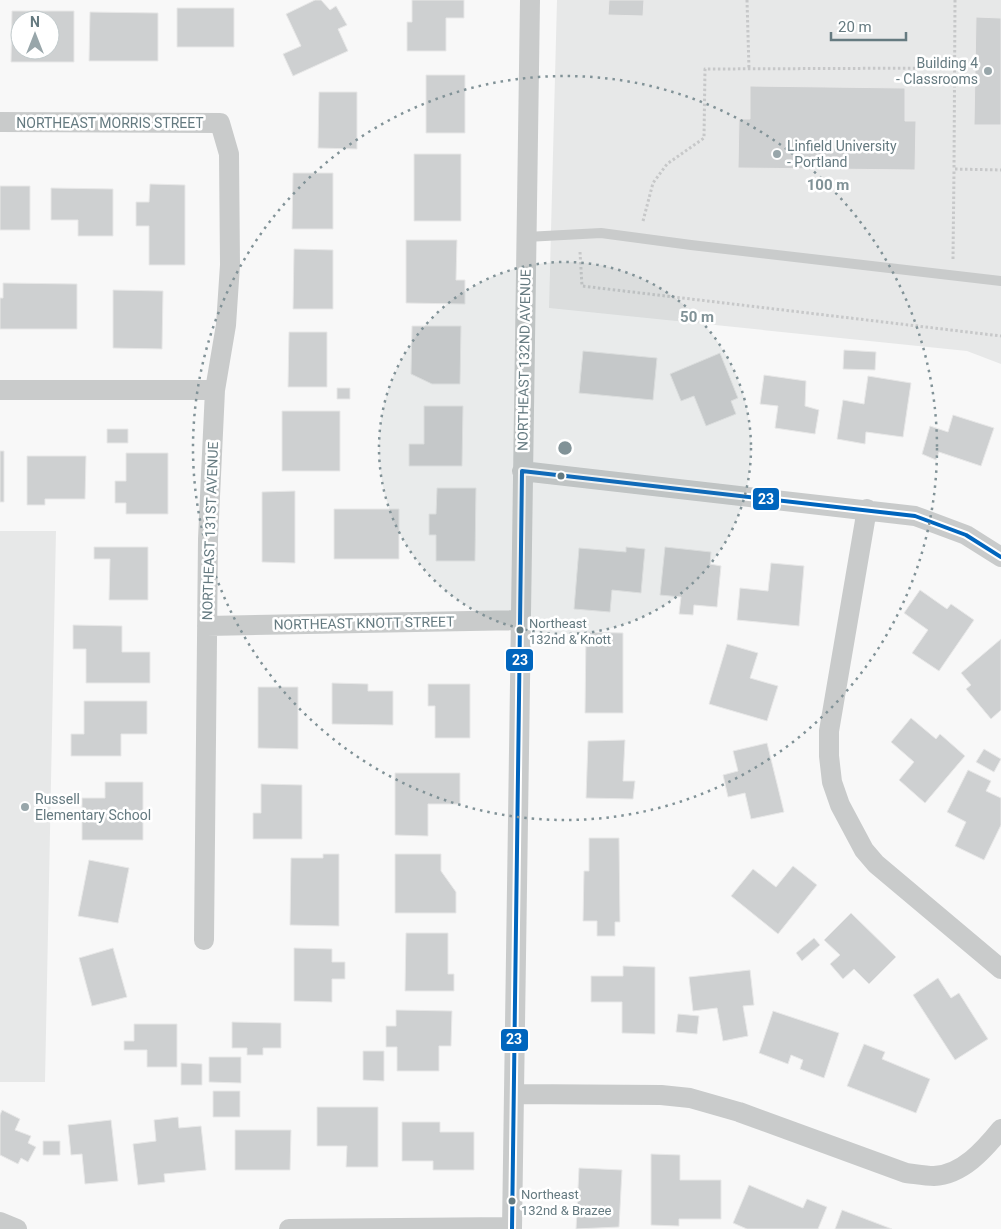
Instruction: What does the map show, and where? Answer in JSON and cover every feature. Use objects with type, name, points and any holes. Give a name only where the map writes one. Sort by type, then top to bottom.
[{"type":"street","name":"NORTHEAST 132ND AVENUE","points":[[512,1228],[530,0]]},
{"type":"street","name":"NORTHEAST MORRIS STREET","points":[[0,122],[220,124]]},
{"type":"street","name":"NORTHEAST 131ST AVENUE","points":[[204,940],[208,539],[215,390],[226,325],[230,265],[229,154],[220,124]]},
{"type":"street","points":[[0,390],[215,390]]},
{"type":"street","points":[[522,471],[915,516],[966,536],[1001,557]]},
{"type":"street","points":[[867,509],[829,731],[832,782],[840,805],[864,850],[876,864],[1001,969]]},
{"type":"street","name":"NORTHEAST KNOTT STREET","points":[[207,626],[521,620]]},
{"type":"street","points":[[514,1094],[661,1095],[690,1098],[739,1112],[906,1173],[935,1176],[956,1170],[984,1150],[1001,1129]]},
{"type":"street","points":[[0,1222],[17,1229]]},
{"type":"street","points":[[289,1229],[512,1228]]},
{"type":"lane","points":[[526,237],[601,233],[1001,280]]},
{"type":"path","points":[[747,0],[749,69]]},
{"type":"path","points":[[952,275],[955,0]]},
{"type":"path","points":[[640,238],[653,183],[667,164],[704,138],[705,69],[955,68]]},
{"type":"path","points":[[954,169],[1001,170]]},
{"type":"path","points":[[579,234],[582,286],[1001,336]]},
{"type":"shaded area","name":"Linfield University - Portland","points":[[557,0],[1001,0],[1001,364],[967,351],[549,308]]},
{"type":"shaded area","name":"Russell Elementary School","points":[[0,531],[56,531],[45,1082],[0,1082]]},
{"type":"building","points":[[315,0],[321,0],[330,10],[336,6],[347,25],[338,29],[348,51],[293,76],[283,54],[301,46],[286,14]]},
{"type":"building","points":[[412,0],[464,0],[464,18],[446,18],[446,51],[407,51],[407,22],[412,22]]},
{"type":"building","points":[[609,0],[644,0],[643,16],[608,15]]},
{"type":"building","points":[[177,8],[234,8],[234,47],[177,47]]},
{"type":"building","points":[[60,11],[74,11],[74,62],[11,62],[11,60],[60,60]]},
{"type":"building","points":[[90,12],[158,13],[158,61],[89,61]]},
{"type":"building","name":"Building 4 - Classrooms","points":[[976,17],[1001,18],[1001,125],[974,125]]},
{"type":"building","points":[[426,75],[465,75],[465,133],[426,133]]},
{"type":"building","points":[[750,86],[905,88],[905,121],[916,121],[915,170],[738,168],[739,119],[750,119]]},
{"type":"building","points":[[319,92],[357,92],[357,149],[318,148]]},
{"type":"building","points":[[414,154],[461,154],[461,221],[414,221]]},
{"type":"building","points":[[293,173],[333,173],[333,229],[292,229]]},
{"type":"building","points":[[150,184],[185,185],[185,265],[149,265],[149,226],[136,226],[136,202],[149,202]]},
{"type":"building","points":[[0,186],[30,186],[30,230],[0,230]]},
{"type":"building","points":[[51,188],[113,189],[113,236],[78,236],[78,220],[51,220]]},
{"type":"building","points":[[406,240],[457,240],[456,280],[465,280],[465,304],[406,303]]},
{"type":"building","points":[[294,249],[333,250],[333,309],[293,309]]},
{"type":"building","points":[[3,283],[77,284],[77,329],[0,329],[0,298],[3,298]]},
{"type":"building","points":[[113,290],[163,291],[162,349],[113,348]]},
{"type":"building","points":[[412,326],[461,326],[460,384],[432,384],[411,374]]},
{"type":"building","points":[[289,332],[327,332],[327,387],[288,387]]},
{"type":"building","points":[[844,350],[876,352],[875,370],[843,369]]},
{"type":"building","points":[[583,351],[657,358],[653,400],[579,393]]},
{"type":"building","points":[[720,353],[738,398],[731,401],[736,414],[706,426],[694,396],[681,401],[670,374]]},
{"type":"building","points":[[764,375],[806,381],[805,406],[819,410],[815,434],[775,428],[778,406],[760,404]]},
{"type":"building","points":[[868,376],[911,383],[903,437],[866,432],[865,444],[837,439],[843,400],[864,404]]},
{"type":"building","points":[[337,388],[350,388],[350,399],[337,399]]},
{"type":"building","points":[[424,406],[463,406],[462,466],[409,466],[409,444],[424,444]]},
{"type":"building","points":[[282,411],[340,411],[340,471],[282,471]]},
{"type":"building","points":[[953,415],[994,428],[981,466],[939,452],[936,460],[922,454],[930,426],[948,432]]},
{"type":"building","points":[[107,429],[128,429],[128,443],[107,443]]},
{"type":"building","points":[[0,451],[4,451],[4,502],[0,502]]},
{"type":"building","points":[[126,453],[168,453],[168,514],[126,514],[126,503],[115,503],[115,481],[126,481]]},
{"type":"building","points":[[27,456],[86,456],[85,499],[45,499],[45,505],[27,505]]},
{"type":"building","points":[[437,488],[476,488],[475,561],[436,561],[436,535],[429,535],[429,514],[436,514]]},
{"type":"building","points":[[295,491],[295,563],[262,562],[262,492]]},
{"type":"building","points":[[334,509],[399,509],[399,559],[334,559]]},
{"type":"building","points":[[94,547],[148,547],[148,600],[109,600],[110,559],[94,559]]},
{"type":"building","points":[[626,547],[645,549],[641,593],[612,590],[610,612],[574,609],[579,548],[626,552]]},
{"type":"building","points":[[665,547],[711,552],[710,564],[721,566],[717,607],[694,605],[693,615],[679,614],[681,597],[660,595]]},
{"type":"building","points":[[771,563],[804,566],[799,626],[737,620],[740,588],[768,591]]},
{"type":"building","points":[[920,590],[947,609],[951,604],[974,620],[939,671],[912,653],[928,630],[904,613]]},
{"type":"building","points":[[73,625],[122,626],[122,652],[150,652],[150,683],[86,683],[86,649],[73,649]]},
{"type":"building","points":[[586,632],[623,633],[623,713],[585,713]]},
{"type":"building","points":[[1001,639],[1001,710],[991,719],[966,689],[971,685],[961,673]]},
{"type":"building","points":[[727,644],[758,653],[750,678],[778,686],[767,721],[709,704]]},
{"type":"building","points":[[332,683],[368,684],[368,691],[393,691],[393,725],[332,724]]},
{"type":"building","points":[[428,684],[470,684],[470,738],[435,738],[435,706],[428,706]]},
{"type":"building","points":[[258,687],[298,687],[298,749],[258,748]]},
{"type":"building","points":[[84,701],[147,701],[147,734],[121,734],[121,756],[71,756],[71,734],[84,734]]},
{"type":"building","points":[[911,718],[936,739],[940,734],[965,756],[925,803],[899,780],[914,762],[891,742]]},
{"type":"building","points":[[625,740],[623,781],[635,781],[633,799],[586,798],[588,741]]},
{"type":"building","points":[[767,743],[784,812],[751,819],[745,793],[728,797],[723,775],[738,771],[733,751]]},
{"type":"building","points":[[984,749],[1001,759],[994,772],[976,762]]},
{"type":"building","points":[[968,770],[991,781],[986,791],[1001,798],[1001,825],[984,860],[955,846],[966,822],[947,812]]},
{"type":"building","points":[[395,773],[460,773],[460,804],[428,804],[428,836],[395,835]]},
{"type":"building","points":[[105,782],[143,782],[143,840],[82,840],[82,798],[105,798]]},
{"type":"building","points":[[261,784],[302,785],[302,839],[253,839],[253,813],[261,813]]},
{"type":"building","points":[[589,838],[619,838],[620,922],[615,922],[615,936],[597,936],[597,921],[583,921],[584,871],[589,871]]},
{"type":"building","points":[[323,854],[339,854],[339,926],[290,925],[291,858],[323,858]]},
{"type":"building","points":[[395,854],[441,854],[441,871],[456,892],[456,913],[395,913]]},
{"type":"building","points":[[89,860],[129,868],[118,923],[78,916]]},
{"type":"building","points":[[793,866],[817,885],[778,934],[731,896],[753,869],[776,887]]},
{"type":"building","points":[[851,913],[896,957],[869,984],[854,969],[843,979],[830,964],[840,955],[824,940]]},
{"type":"building","points":[[406,933],[448,933],[448,974],[454,974],[454,991],[405,991]]},
{"type":"building","points":[[814,938],[820,945],[802,961],[796,953]]},
{"type":"building","points":[[113,948],[127,997],[92,1006],[79,958]]},
{"type":"building","points":[[294,948],[332,949],[332,962],[345,962],[345,979],[332,979],[332,1002],[294,1001]]},
{"type":"building","points":[[623,966],[655,967],[655,1034],[622,1033],[622,1002],[591,1002],[591,976],[623,976]]},
{"type":"building","points":[[750,970],[754,1005],[743,1006],[748,1036],[723,1041],[717,1008],[693,1011],[689,977]]},
{"type":"building","points":[[938,978],[951,998],[959,993],[988,1039],[955,1060],[913,995]]},
{"type":"building","points":[[396,1010],[452,1011],[451,1046],[439,1046],[439,1071],[397,1071],[397,1047],[386,1047],[386,1026],[396,1026]]},
{"type":"building","points":[[773,1011],[839,1033],[824,1078],[800,1069],[803,1060],[791,1055],[788,1064],[759,1053]]},
{"type":"building","points":[[678,1014],[699,1016],[697,1034],[676,1032]]},
{"type":"building","points":[[232,1022],[281,1023],[281,1048],[263,1048],[263,1055],[247,1055],[247,1048],[232,1048]]},
{"type":"building","points":[[134,1024],[177,1024],[177,1067],[147,1067],[147,1050],[124,1050],[124,1041],[134,1041]]},
{"type":"building","points":[[864,1044],[885,1052],[882,1059],[930,1079],[916,1113],[847,1086]]},
{"type":"building","points":[[363,1051],[384,1051],[384,1081],[363,1080]]},
{"type":"building","points":[[209,1057],[241,1057],[241,1083],[209,1082]]},
{"type":"building","points":[[181,1063],[202,1064],[202,1085],[181,1085]]},
{"type":"building","points":[[213,1091],[240,1091],[240,1117],[213,1117]]},
{"type":"building","points":[[317,1107],[378,1107],[378,1167],[346,1167],[347,1146],[317,1146]]},
{"type":"building","points":[[2,1110],[20,1119],[15,1130],[31,1136],[28,1143],[36,1147],[28,1162],[21,1158],[18,1164],[0,1155],[0,1115]]},
{"type":"building","points":[[178,1117],[179,1128],[201,1126],[206,1170],[164,1174],[165,1182],[138,1185],[133,1144],[156,1141],[154,1120]]},
{"type":"building","points":[[111,1120],[118,1181],[85,1184],[82,1154],[71,1155],[68,1125]]},
{"type":"building","points":[[402,1122],[440,1122],[440,1132],[474,1132],[474,1170],[433,1170],[433,1161],[402,1161]]},
{"type":"building","points":[[235,1130],[291,1130],[290,1170],[235,1170]]},
{"type":"building","points":[[43,1141],[60,1141],[60,1155],[43,1155]]},
{"type":"building","points":[[651,1154],[680,1155],[680,1180],[721,1180],[721,1219],[679,1219],[679,1226],[651,1225]]},
{"type":"building","points":[[579,1168],[622,1170],[619,1227],[576,1229]]},
{"type":"building","points":[[749,1185],[803,1208],[807,1199],[827,1207],[818,1229],[747,1229],[733,1223]]},
{"type":"building","points":[[842,1210],[892,1229],[835,1229]]},
{"type":"transit line","name":"23","points":[[522,471],[915,516],[966,535],[1001,557]]},
{"type":"transit line","name":"23","points":[[512,1229],[522,471]]},
{"type":"place","name":"Building 4 - Classrooms","points":[[988,71]]},
{"type":"place","name":"Linfield University - Portland","points":[[777,154]]},
{"type":"place","name":"Northeast 132nd & Knott","points":[[520,630]]},
{"type":"place","name":"Russell Elementary School","points":[[25,807]]},
{"type":"place","name":"Northeast 132nd & Brazee","points":[[512,1201]]}]
